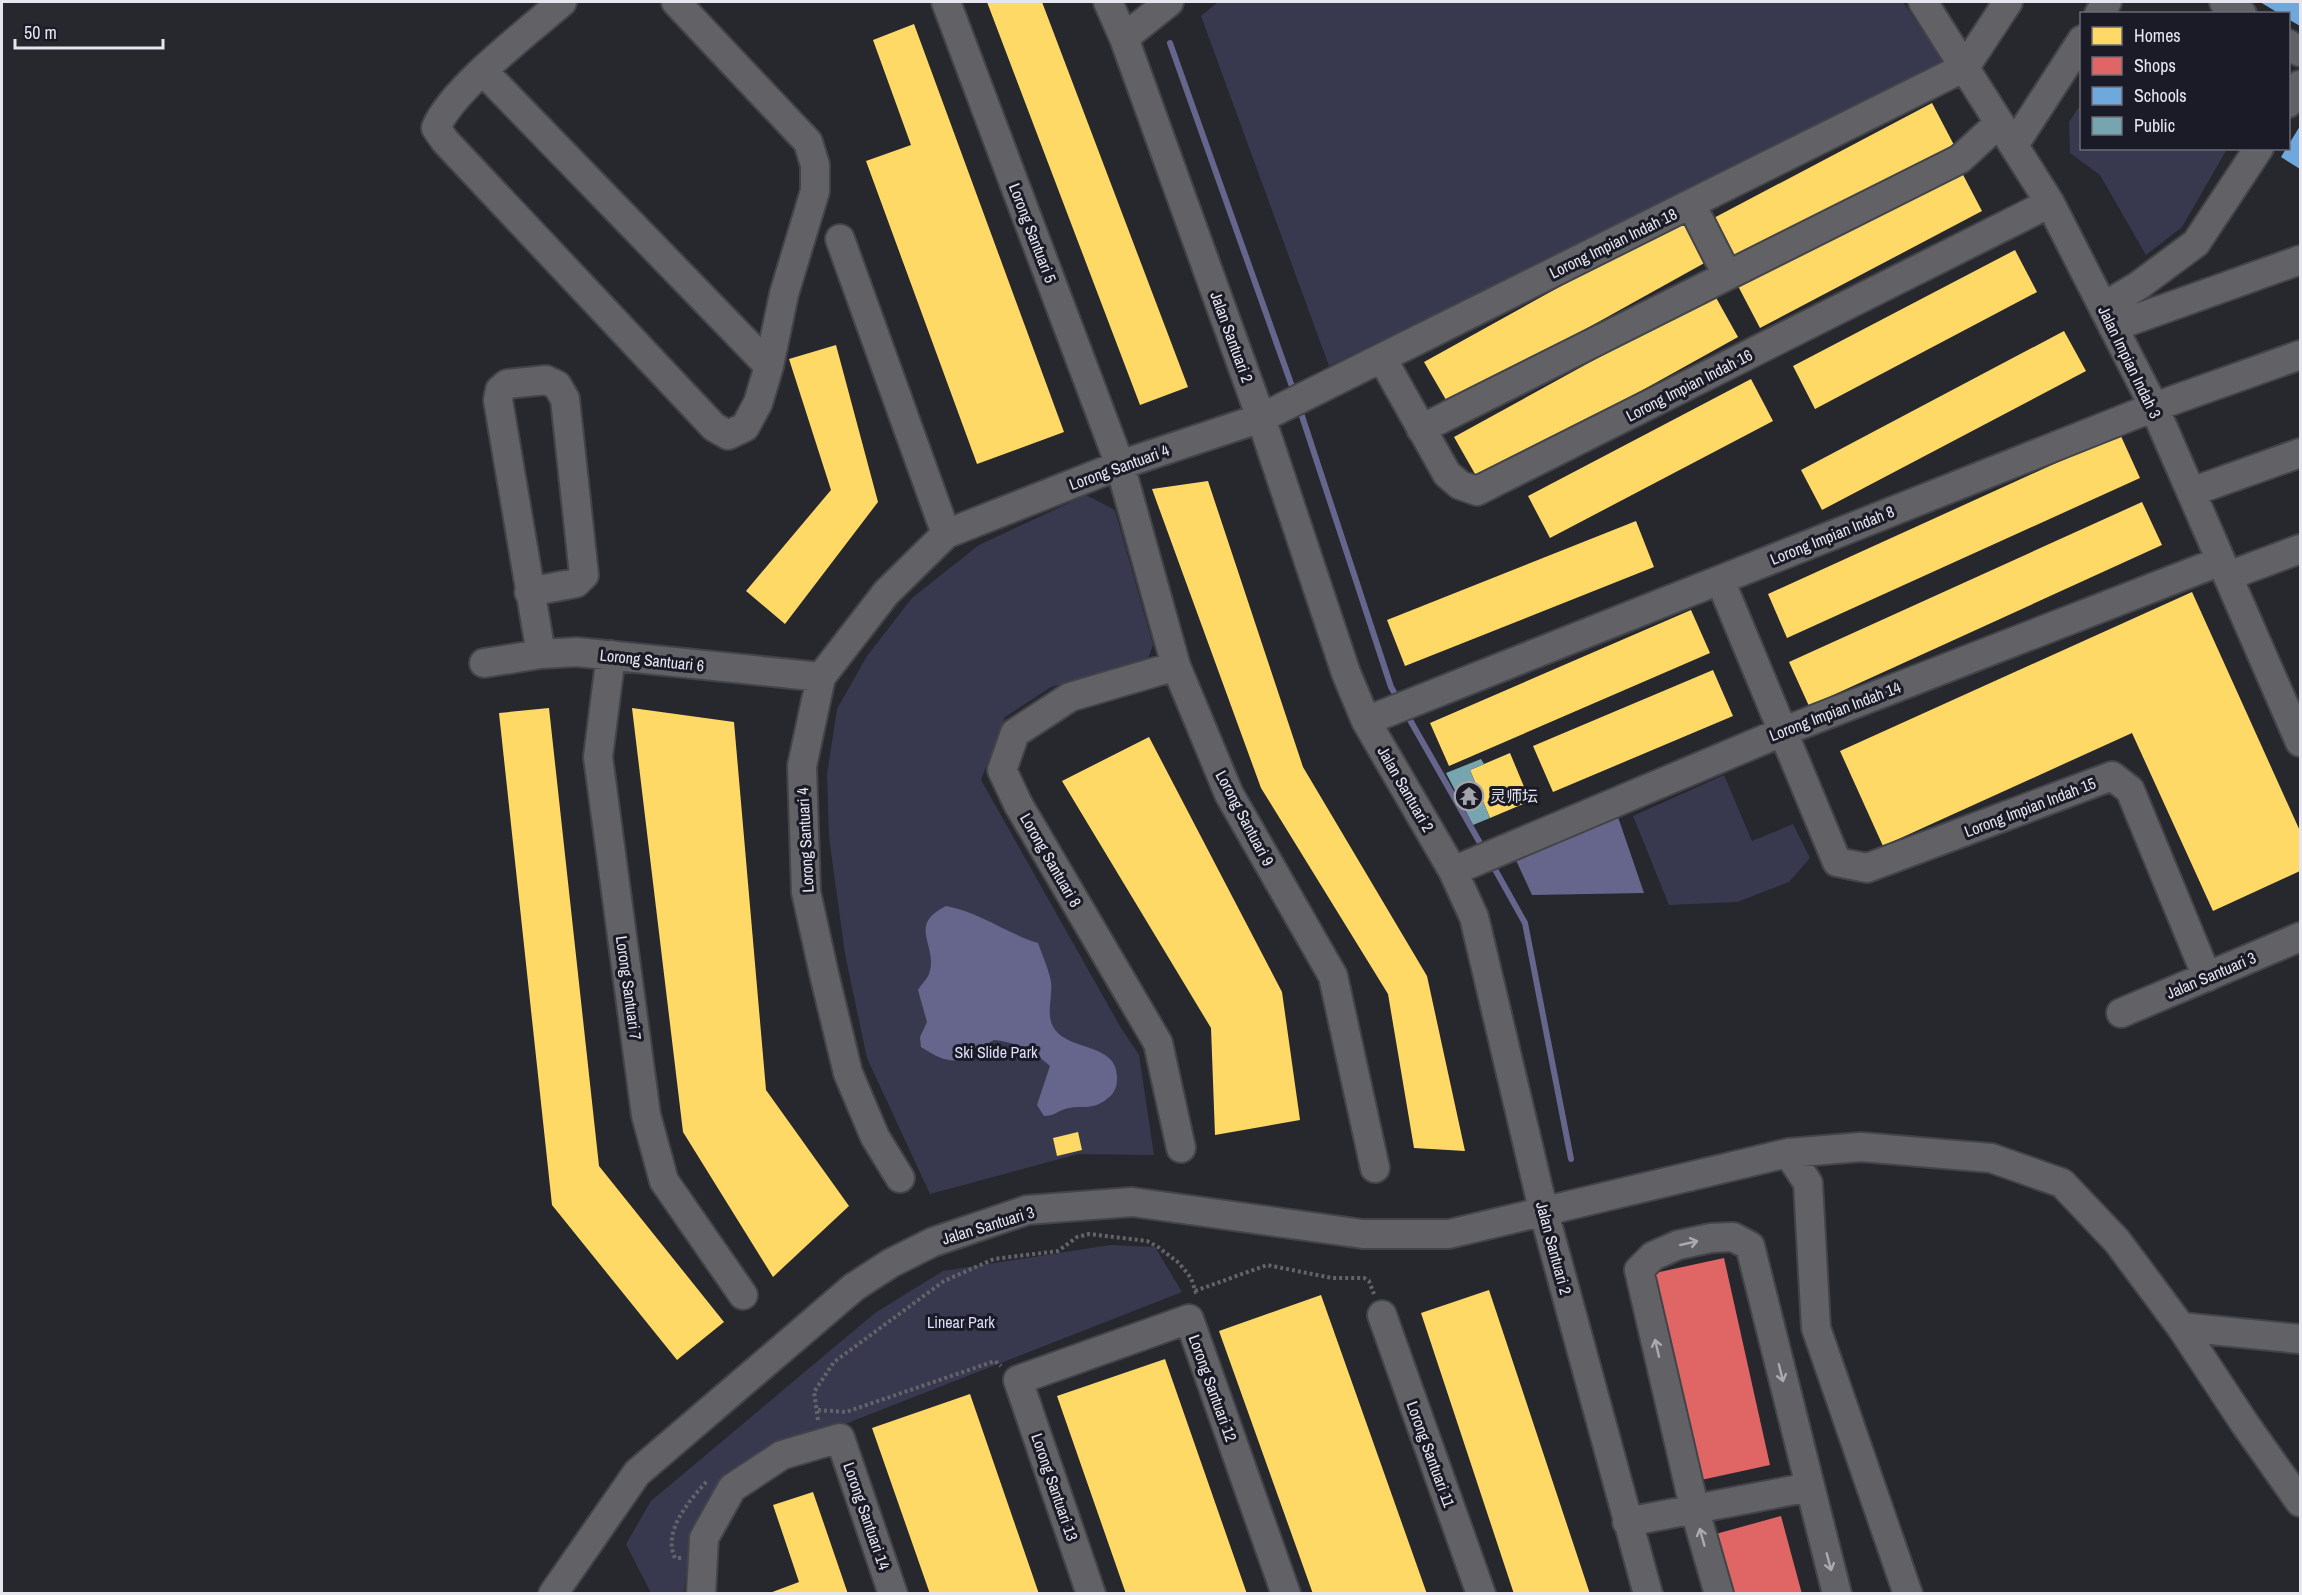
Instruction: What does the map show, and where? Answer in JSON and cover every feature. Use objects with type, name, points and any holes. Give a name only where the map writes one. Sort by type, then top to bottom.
[{"type":"street","points":[[562,2],[483,71],[441,114],[436,128],[445,141],[714,427],[728,435],[745,427],[758,403],[769,366],[784,294],[815,191],[815,165],[808,142],[676,2]]},
{"type":"street","name":"Lorong Santuari 5","points":[[946,2],[1120,465]]},
{"type":"street","name":"Jalan Santuari 2","points":[[1108,2],[1124,38],[1261,418],[1322,606],[1374,718],[1461,868],[1543,1209],[1648,1593]]},
{"type":"street","points":[[1124,38],[1169,2]]},
{"type":"street","name":"Jalan Impian Indah 3","points":[[1923,2],[2050,203],[2154,407],[2301,742]]},
{"type":"street","points":[[1965,67],[2008,2]]},
{"type":"street","points":[[2224,2],[2239,12]]},
{"type":"street","points":[[1421,429],[2007,134],[2080,43]]},
{"type":"street","name":"Lorong Impian Indah 18","points":[[1261,418],[1965,67]]},
{"type":"street","points":[[483,71],[769,366]]},
{"type":"street","points":[[2290,102],[2301,85]]},
{"type":"street","points":[[2108,317],[2138,286],[2196,243],[2258,150]]},
{"type":"street","name":"Lorong Impian Indah 16","points":[[1382,358],[1447,474],[1460,485],[1477,491],[2050,203]]},
{"type":"street","points":[[1691,204],[1727,275]]},
{"type":"street","points":[[840,239],[946,534]]},
{"type":"street","points":[[2108,317],[2301,260]]},
{"type":"street","name":"Lorong Impian Indah 8","points":[[1374,718],[1418,703],[2154,407],[2301,355]]},
{"type":"street","points":[[1243,368],[1236,408],[1224,430],[1246,437],[1278,466]]},
{"type":"street","points":[[529,592],[576,583],[585,575],[565,399],[557,385],[546,380],[507,384],[500,390],[498,400],[529,592],[541,654]]},
{"type":"street","name":"Lorong Santuari 4","points":[[900,1178],[874,1137],[848,1073],[807,892],[802,766],[821,677],[886,593],[946,534],[1120,465],[1261,418]]},
{"type":"street","points":[[2191,492],[2301,453]]},
{"type":"street","name":"Lorong Santuari 9","points":[[1120,465],[1176,666],[1229,794],[1333,976],[1375,1168]]},
{"type":"street","name":"Lorong Impian Indah 14","points":[[1461,868],[1782,732],[2224,569],[2301,549]]},
{"type":"street","points":[[1720,580],[1782,732]]},
{"type":"street","name":"Lorong Santuari 6","points":[[484,663],[541,654],[577,652],[821,677]]},
{"type":"street","name":"Lorong Santuari 7","points":[[611,655],[598,757],[646,1115],[664,1181],[744,1295]]},
{"type":"street","name":"Lorong Santuari 8","points":[[1176,666],[1070,697],[1015,734],[1002,770],[1018,804],[1158,1043],[1181,1148]]},
{"type":"street","name":"Lorong Impian Indah 15","points":[[1782,732],[1837,862],[1867,868],[2112,776],[2130,790],[2206,976]]},
{"type":"street","name":"Jalan Santuari 3","points":[[2121,1013],[2301,938]]},
{"type":"street","name":"Jalan Santuari 3","points":[[553,1593],[637,1473],[854,1287],[891,1263],[933,1242],[1027,1210],[1132,1202],[1363,1234],[1449,1234],[1543,1209],[1788,1152],[1860,1147],[1991,1158],[2062,1183],[2117,1241],[2181,1327],[2245,1424],[2301,1502]]},
{"type":"street","points":[[1788,1152],[1808,1183],[1816,1328],[1908,1593]]},
{"type":"street","points":[[1719,1593],[1694,1507],[1639,1270],[1653,1256],[1678,1245],[1711,1238],[1733,1237],[1750,1246],[1838,1593]]},
{"type":"street","name":"Lorong Santuari 11","points":[[1382,1315],[1481,1593]]},
{"type":"street","name":"Lorong Santuari 12","points":[[1018,1380],[1189,1319],[1286,1593]]},
{"type":"street","points":[[2181,1327],[2301,1339]]},
{"type":"street","name":"Lorong Santuari 13","points":[[1018,1380],[1091,1593]]},
{"type":"street","name":"Lorong Santuari 14","points":[[702,1561],[704,1538],[732,1488],[782,1455],[840,1438],[894,1593]]},
{"type":"street","points":[[1627,1522],[1694,1507],[1810,1487]]},
{"type":"street","points":[[701,1593],[702,1561]]},
{"type":"path","points":[[811,1425],[818,1421],[814,1392],[834,1362],[944,1281],[994,1259],[1058,1251],[1077,1237],[1089,1234],[1147,1240],[1179,1263],[1191,1278],[1198,1299],[1189,1319]]},
{"type":"path","points":[[1195,1291],[1267,1265],[1332,1278],[1364,1278],[1369,1281],[1382,1315]]},
{"type":"path","points":[[818,1410],[846,1412],[995,1361],[1018,1380]]},
{"type":"path","points":[[702,1561],[675,1558],[670,1549],[675,1528],[690,1500],[713,1475]]},
{"type":"green space","points":[[1218,2],[1903,2],[1946,65],[1329,366],[1201,16]]},
{"type":"green space","points":[[2080,106],[2080,150],[2226,150],[2182,227],[2146,255],[2100,175],[2070,153],[2069,122]]},
{"type":"green space","name":"Ski Slide Park","points":[[1086,495],[1115,510],[1153,645],[1147,661],[1051,687],[1005,717],[981,780],[1121,1028],[1139,1055],[1154,1155],[1078,1154],[930,1194],[867,1058],[845,954],[829,837],[827,774],[837,709],[867,656],[912,598],[979,545]]},
{"type":"green space","points":[[1724,775],[1752,841],[1793,824],[1810,858],[1789,882],[1737,902],[1669,905],[1633,816]]},
{"type":"green space","name":"Linear Park","points":[[1110,1245],[1155,1247],[1182,1292],[743,1464],[690,1537],[684,1593],[651,1593],[626,1544],[651,1501],[875,1313],[943,1271]]},
{"type":"shaded area","points":[[1617,814],[1644,893],[1532,895],[1515,858]]},
{"type":"shaded area","points":[[946,906],[970,913],[1038,943],[1050,977],[1052,1025],[1064,1037],[1103,1053],[1110,1059],[1115,1067],[1117,1084],[1110,1096],[1097,1105],[1070,1108],[1044,1116],[1037,1105],[1050,1066],[1031,1052],[1017,1045],[994,1040],[966,1057],[952,1060],[943,1059],[921,1047],[920,1037],[927,1022],[918,990],[929,974],[931,964],[926,929],[934,913]]},
{"type":"building: Homes","points":[[987,2],[1042,2],[1188,387],[1140,405]]},
{"type":"building: Homes","points":[[914,24],[1064,432],[977,464],[866,161],[911,145],[873,40]]},
{"type":"building: Homes","points":[[1932,103],[1954,145],[1732,262],[1710,220]]},
{"type":"building: Homes","points":[[1960,169],[1982,211],[1760,328],[1738,286]]},
{"type":"building: Homes","points":[[1684,218],[1708,261],[1449,405],[1424,362]]},
{"type":"building: Homes","points":[[2015,250],[2037,292],[1815,409],[1793,366]]},
{"type":"building: Homes","points":[[1714,294],[1738,337],[1479,481],[1454,437]]},
{"type":"building: Homes","points":[[2064,331],[2086,371],[1822,510],[1801,470]]},
{"type":"building: Homes","points":[[836,345],[878,502],[785,624],[746,591],[831,490],[789,359]]},
{"type":"building: Homes","points":[[1751,379],[1773,421],[1550,538],[1528,496]]},
{"type":"building: Homes","points":[[2120,434],[2140,478],[1787,638],[1768,594]]},
{"type":"building: Homes","points":[[1208,481],[1303,767],[1427,976],[1465,1151],[1414,1148],[1388,994],[1261,788],[1152,489]]},
{"type":"building: Homes","points":[[2142,502],[2162,545],[1809,706],[1789,662]]},
{"type":"building: Homes","points":[[1636,521],[1654,567],[1405,666],[1387,620]]},
{"type":"building: Homes","points":[[2192,592],[2300,831],[2300,871],[2213,911],[2132,733],[1883,846],[1840,751]]},
{"type":"building: Homes","points":[[1691,610],[1710,653],[1449,766],[1430,723]]},
{"type":"building: Homes","points":[[1713,670],[1733,716],[1553,792],[1533,746]]},
{"type":"building: Homes","points":[[549,708],[599,1166],[724,1322],[677,1360],[552,1205],[499,713]]},
{"type":"building: Homes","points":[[632,708],[734,722],[766,1090],[849,1206],[773,1277],[683,1132]]},
{"type":"building: Homes","points":[[1149,737],[1282,992],[1300,1120],[1215,1135],[1211,1028],[1062,781]]},
{"type":"building: Homes","points":[[1510,753],[1530,801],[1490,818],[1470,770]]},
{"type":"building: Homes","points":[[1078,1132],[1082,1150],[1057,1156],[1053,1138]]},
{"type":"building: Homes","points":[[1489,1290],[1590,1594],[1514,1594],[1421,1313]]},
{"type":"building: Homes","points":[[1321,1295],[1427,1594],[1313,1594],[1219,1331]]},
{"type":"building: Homes","points":[[1165,1359],[1247,1594],[1126,1594],[1057,1396]]},
{"type":"building: Homes","points":[[970,1394],[1039,1594],[930,1594],[872,1428]]},
{"type":"building: Homes","points":[[813,1492],[848,1594],[767,1594],[799,1582],[773,1505]]},
{"type":"building: Shops","points":[[1724,1258],[1770,1465],[1701,1480],[1655,1273]]},
{"type":"building: Shops","points":[[1781,1516],[1802,1594],[1729,1594],[1712,1535]]},
{"type":"building: Schools","points":[[2260,2],[2300,2],[2300,26],[2290,20],[2290,12],[2277,12]]},
{"type":"building: Schools","points":[[2300,126],[2300,169],[2281,157],[2285,150],[2290,150],[2290,142]]},
{"type":"building: Public","name":"灵师坛","points":[[1481,759],[1484,764],[1470,770],[1490,818],[1473,825],[1446,773]]},
{"type":"waterway","points":[[1170,43],[1294,392]]},
{"type":"waterway","points":[[1299,407],[1391,687],[1399,701]]},
{"type":"waterway","points":[[1406,713],[1484,850]]},
{"type":"waterway","points":[[1492,864],[1525,923],[1571,1159]]},
{"type":"place","name":"灵师坛","points":[[1469,796]]}]
